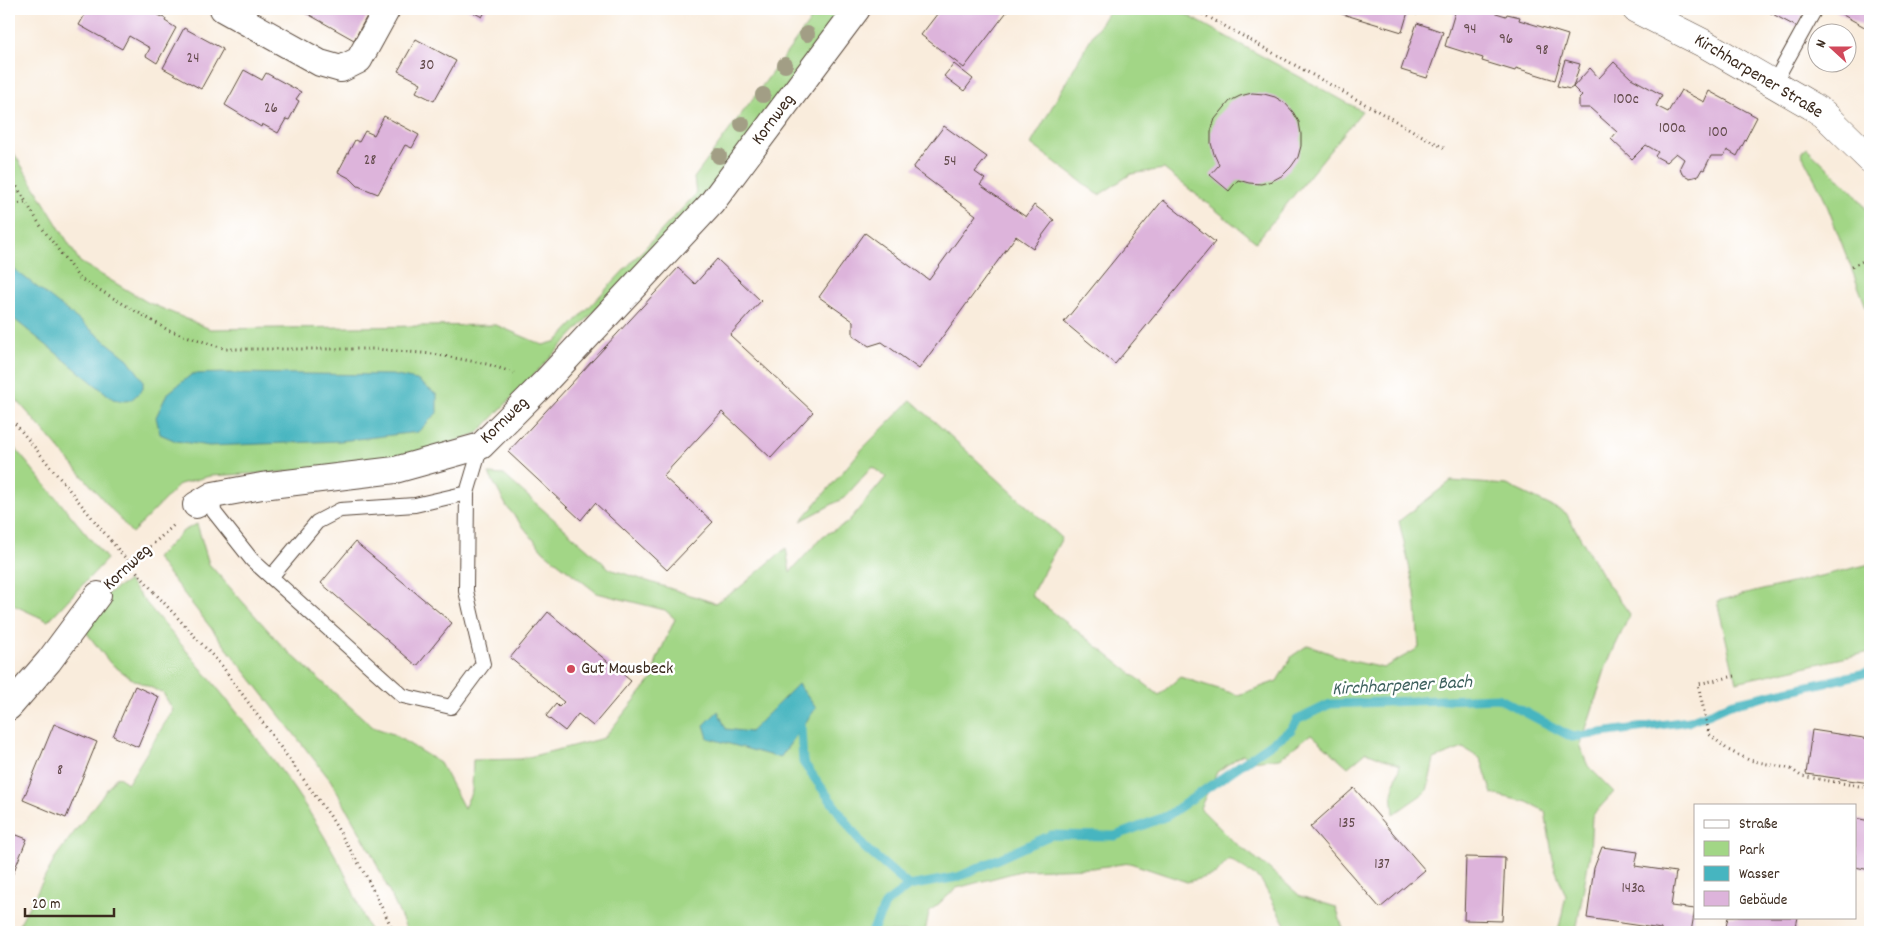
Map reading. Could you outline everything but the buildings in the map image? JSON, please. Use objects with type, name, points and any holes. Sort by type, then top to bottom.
[{"type":"street","points":[[222,9],[320,63],[341,69],[359,60],[387,9]]},
{"type":"street","name":"Kornweg","points":[[205,500],[262,486],[395,470],[481,446],[542,384],[711,204],[857,9]]},
{"type":"street","name":"Kirchharpener Straße","points":[[1636,9],[1774,83],[1824,114],[1870,157]]},
{"type":"street","name":"Kornweg","points":[[9,707],[49,661],[98,595]]},
{"type":"lane","points":[[1774,83],[1815,9]]},
{"type":"lane","points":[[205,500],[252,560],[403,696],[451,708],[483,664],[466,591],[467,493],[481,446]]},
{"type":"lane","points":[[271,577],[317,522],[340,510],[415,506],[467,493]]},
{"type":"path","points":[[1194,9],[1444,148]]},
{"type":"path","points":[[9,174],[25,203],[79,278],[168,330],[226,349],[374,350],[433,354],[487,364],[542,384]]},
{"type":"path","points":[[9,204],[25,203]]},
{"type":"path","points":[[1852,266],[1870,258]]},
{"type":"path","points":[[9,416],[154,592],[222,666],[330,816],[366,876],[394,932]]},
{"type":"path","name":"Kornweg","points":[[98,595],[205,500]]},
{"type":"path","points":[[1735,676],[1698,684],[1710,734],[1728,750],[1749,760],[1791,769],[1801,776],[1870,788]]},
{"type":"green space","points":[[819,9],[845,9],[703,198],[478,433],[428,451],[320,470],[210,476],[180,484],[132,533],[9,391],[9,145],[80,262],[147,302],[210,329],[496,325],[543,345],[557,341],[696,194],[694,178]]},
{"type":"green space","points":[[1110,9],[1176,9],[1362,111],[1256,242],[1164,169],[1131,174],[1099,195],[1031,144],[1091,38]]},
{"type":"green space","points":[[1807,148],[1854,193],[1870,214],[1870,317],[1823,195],[1801,153]]},
{"type":"green space","points":[[911,400],[1062,538],[1031,595],[1159,695],[1180,677],[1238,695],[1277,681],[1292,656],[1308,645],[1348,660],[1383,668],[1419,648],[1415,592],[1399,521],[1451,481],[1507,485],[1566,513],[1605,580],[1630,614],[1607,664],[1580,747],[1588,766],[1614,792],[1592,816],[1590,853],[1576,932],[1558,932],[1566,896],[1554,866],[1545,811],[1527,802],[1492,794],[1481,759],[1463,748],[1434,759],[1427,791],[1394,814],[1392,793],[1400,765],[1366,752],[1348,767],[1311,734],[1280,758],[1251,761],[1243,754],[1217,772],[1200,808],[1234,842],[1266,866],[1300,896],[1336,907],[1344,932],[1289,932],[1261,880],[1229,859],[1216,874],[1187,882],[1130,863],[1092,868],[1024,870],[957,888],[929,912],[925,932],[408,932],[371,852],[331,781],[156,558],[183,531],[197,524],[209,564],[283,647],[373,727],[393,734],[440,763],[464,808],[472,791],[473,760],[521,759],[604,738],[652,679],[657,659],[675,619],[665,610],[597,593],[543,551],[507,507],[489,474],[504,475],[610,569],[715,603],[739,588],[786,548],[790,572],[823,536],[847,523],[886,477],[872,467],[844,498],[801,521],[863,448]]},
{"type":"green space","points":[[9,441],[107,559],[48,621],[9,603]]},
{"type":"green space","points":[[1870,564],[1870,652],[1736,682],[1717,601]]},
{"type":"green space","points":[[128,581],[242,718],[295,790],[341,866],[370,932],[15,932],[57,855],[117,776],[128,783],[173,710],[163,693],[132,679],[110,663],[83,628],[106,595]]},
{"type":"water","points":[[9,265],[128,359],[143,380],[143,389],[127,401],[113,399],[9,315]]},
{"type":"water","points":[[192,374],[392,375],[417,380],[437,395],[437,413],[418,432],[340,441],[209,446],[176,441],[160,434],[156,417],[167,394]]},
{"type":"water","points":[[798,684],[816,708],[780,758],[708,738],[704,725],[718,711],[726,729],[750,732]]},
{"type":"waterway","name":"Kirchharpener Bach","points":[[872,932],[886,903],[909,886],[958,877],[1051,835],[1115,836],[1167,816],[1291,730],[1297,720],[1330,704],[1498,698],[1572,737],[1689,721],[1730,704],[1870,672]]},
{"type":"waterway","points":[[801,728],[803,762],[865,848],[909,886]]},
{"type":"place","name":"Gut Mausbeck","points":[[571,669]]}]
